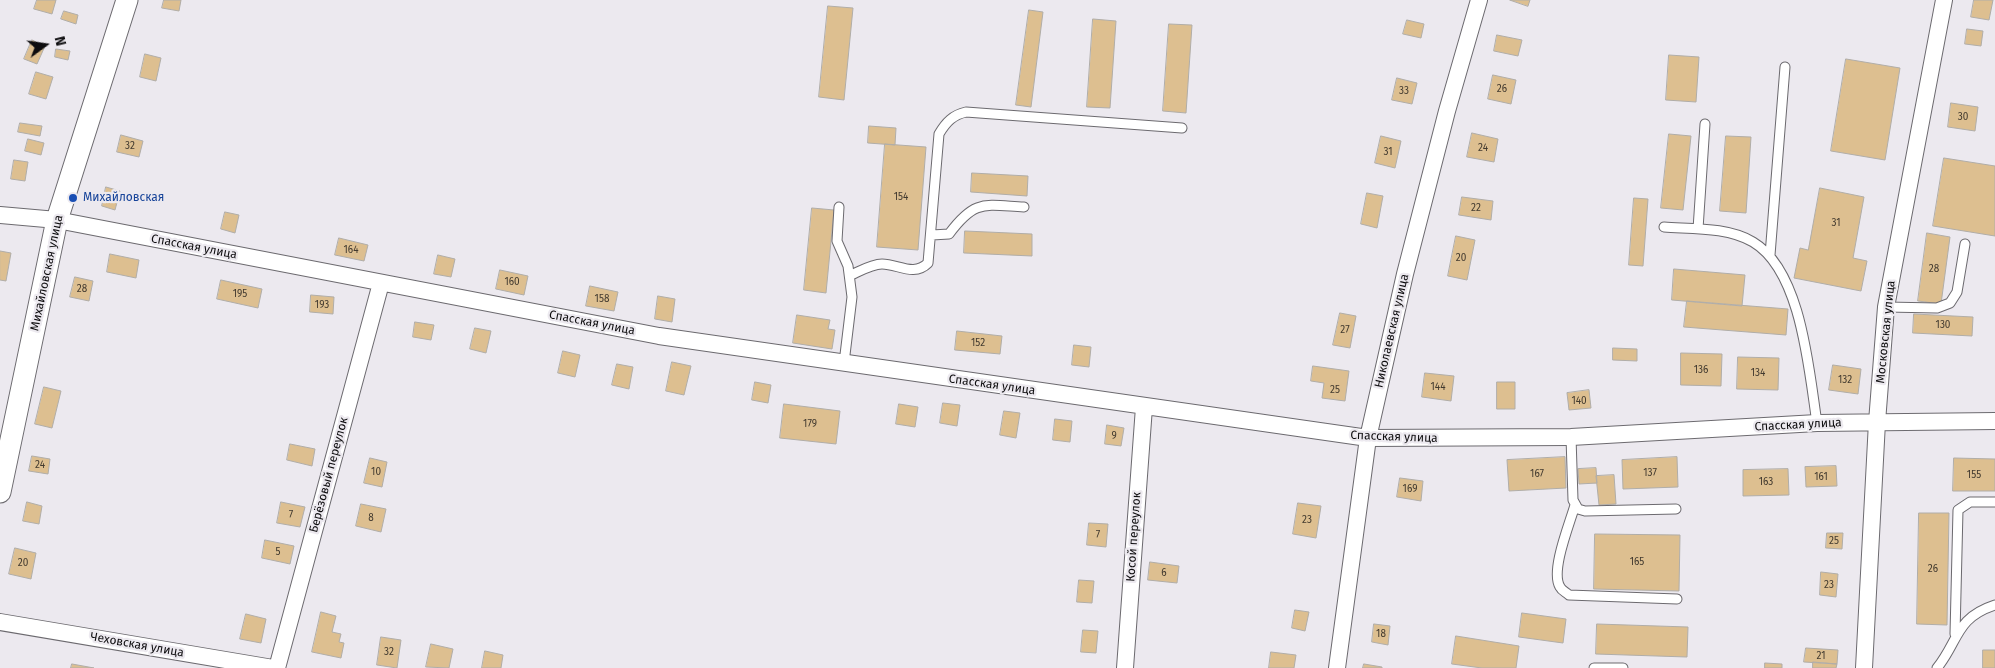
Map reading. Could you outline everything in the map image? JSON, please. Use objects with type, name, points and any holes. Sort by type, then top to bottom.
[{"type":"street","name":"Михайловская улица","points":[[0,492],[57,220],[126,0]]},
{"type":"street","name":"Николаевская улица","points":[[1338,668],[1368,438],[1405,274],[1447,111],[1479,0]]},
{"type":"street","name":"Московская улица","points":[[1864,668],[1877,422],[1886,307],[1944,0]]},
{"type":"street","name":"Спасская улица","points":[[0,215],[57,220],[659,336],[1368,438],[1571,436],[1816,423],[1995,421]]},
{"type":"street","name":"Берёзовый переулок","points":[[277,668],[381,283]]},
{"type":"street","name":"Косой переулок","points":[[1125,668],[1144,407]]},
{"type":"street","name":"Чеховская улица","points":[[0,622],[273,668]]},
{"type":"lane","points":[[1770,255],[1785,67]]},
{"type":"lane","points":[[850,274],[881,264],[912,270],[923,268],[928,263],[932,235],[939,134],[944,125],[955,115],[966,112],[1182,128]]},
{"type":"lane","points":[[1698,230],[1705,124]]},
{"type":"lane","points":[[932,235],[950,234],[962,218],[974,208],[984,205],[1024,207]]},
{"type":"lane","points":[[839,207],[837,241],[850,274],[852,297],[844,363]]},
{"type":"lane","points":[[1664,227],[1732,234],[1753,242],[1770,255],[1786,283],[1797,310],[1816,423]]},
{"type":"lane","points":[[1886,307],[1937,308],[1950,303],[1957,292],[1965,244]]},
{"type":"lane","points":[[1571,436],[1575,505],[1558,567],[1559,586],[1569,595],[1677,599]]},
{"type":"lane","points":[[1955,634],[1958,510],[1970,502],[1995,502]]},
{"type":"lane","points":[[1575,505],[1578,509],[1585,511],[1676,509]]},
{"type":"lane","points":[[1937,668],[1955,634],[1968,619],[1984,608],[1995,605]]},
{"type":"lane","points":[[1594,668],[1623,668]]},
{"type":"building","points":[[37,0],[56,0],[52,14],[34,9]]},
{"type":"building","points":[[164,0],[181,0],[179,11],[162,8]]},
{"type":"building","points":[[1510,0],[1530,0],[1528,6]]},
{"type":"building","points":[[1974,0],[1993,0],[1989,20],[1971,17]]},
{"type":"building","points":[[828,6],[853,8],[844,100],[819,97]]},
{"type":"building","points":[[1029,10],[1043,12],[1031,107],[1016,105]]},
{"type":"building","points":[[64,11],[78,15],[76,24],[61,19]]},
{"type":"building","points":[[1093,19],[1116,21],[1110,108],[1087,107]]},
{"type":"building","points":[[1407,20],[1424,24],[1421,38],[1403,34]]},
{"type":"building","points":[[1169,24],[1192,25],[1186,113],[1163,111]]},
{"type":"building","points":[[1967,29],[1983,31],[1981,46],[1965,44]]},
{"type":"building","points":[[1497,35],[1522,40],[1518,56],[1494,51]]},
{"type":"building","points":[[32,40],[45,46],[37,64],[24,59]]},
{"type":"building","points":[[56,49],[70,51],[68,60],[55,57]]},
{"type":"building","points":[[145,54],[161,58],[156,81],[140,77]]},
{"type":"building","points":[[1669,55],[1699,57],[1696,102],[1666,100]]},
{"type":"building","points":[[1846,59],[1900,68],[1885,160],[1831,151]]},
{"type":"building","points":[[36,72],[53,77],[46,99],[29,94]]},
{"type":"building","points":[[1493,75],[1516,80],[1511,104],[1488,99]]},
{"type":"building","points":[[1397,78],[1417,83],[1412,104],[1392,100]]},
{"type":"building","points":[[1951,103],[1978,107],[1975,131],[1948,127]]},
{"type":"building","points":[[20,123],[42,126],[40,136],[18,132]]},
{"type":"building","points":[[869,126],[896,128],[895,145],[868,143]]},
{"type":"building","points":[[1472,133],[1498,139],[1494,162],[1467,157]]},
{"type":"building","points":[[1669,134],[1691,136],[1683,210],[1661,208]]},
{"type":"building","points":[[121,135],[143,141],[139,157],[117,152]]},
{"type":"building","points":[[1381,136],[1401,141],[1395,168],[1375,163]]},
{"type":"building","points":[[1726,136],[1751,137],[1746,213],[1720,211]]},
{"type":"building","points":[[28,139],[44,143],[41,155],[25,151]]},
{"type":"building","points":[[885,144],[926,147],[918,250],[877,247]]},
{"type":"building","points":[[1944,158],[1995,166],[1995,236],[1933,226]]},
{"type":"building","points":[[14,160],[28,162],[25,181],[11,179]]},
{"type":"building","points":[[972,173],[1028,176],[1027,196],[971,192]]},
{"type":"building","points":[[106,187],[120,191],[115,210],[102,206]]},
{"type":"building","points":[[1820,188],[1864,197],[1853,258],[1867,261],[1861,291],[1794,278],[1800,248],[1808,250]]},
{"type":"building","points":[[1367,193],[1383,196],[1377,228],[1361,224]]},
{"type":"building","points":[[1462,197],[1493,201],[1491,220],[1459,215]]},
{"type":"building","points":[[1634,198],[1648,199],[1643,266],[1629,265]]},
{"type":"building","points":[[812,208],[834,210],[826,293],[804,290]]},
{"type":"building","points":[[225,212],[239,215],[235,233],[221,229]]},
{"type":"building","points":[[965,231],[1032,234],[1032,256],[964,253]]},
{"type":"building","points":[[1927,233],[1950,237],[1941,304],[1918,301]]},
{"type":"building","points":[[1456,236],[1475,240],[1467,280],[1448,276]]},
{"type":"building","points":[[339,238],[368,245],[364,261],[335,255]]},
{"type":"building","points":[[0,251],[11,253],[6,281],[0,280]]},
{"type":"building","points":[[110,254],[139,260],[136,278],[107,272]]},
{"type":"building","points":[[438,255],[455,259],[451,277],[434,274]]},
{"type":"building","points":[[1674,269],[1745,275],[1742,306],[1672,300]]},
{"type":"building","points":[[500,270],[528,276],[524,295],[496,289]]},
{"type":"building","points":[[75,277],[93,281],[89,301],[70,297]]},
{"type":"building","points":[[221,280],[262,289],[258,308],[217,299]]},
{"type":"building","points":[[590,286],[618,292],[614,311],[586,306]]},
{"type":"building","points":[[311,295],[334,297],[333,314],[310,312]]},
{"type":"building","points":[[658,296],[675,299],[672,322],[655,319]]},
{"type":"building","points":[[1687,301],[1788,309],[1786,335],[1684,327]]},
{"type":"building","points":[[1340,313],[1356,316],[1350,348],[1333,345]]},
{"type":"building","points":[[1914,314],[1973,317],[1972,336],[1913,333]]},
{"type":"building","points":[[797,315],[830,320],[828,329],[835,330],[832,349],[793,343]]},
{"type":"building","points":[[415,322],[434,325],[431,340],[413,337]]},
{"type":"building","points":[[475,328],[491,331],[486,353],[470,349]]},
{"type":"building","points":[[957,331],[1002,336],[1000,354],[955,350]]},
{"type":"building","points":[[1074,345],[1091,347],[1089,367],[1072,365]]},
{"type":"building","points":[[1613,348],[1637,349],[1637,361],[1613,360]]},
{"type":"building","points":[[563,351],[580,355],[575,377],[558,373]]},
{"type":"building","points":[[1681,353],[1722,354],[1721,386],[1681,385]]},
{"type":"building","points":[[1738,357],[1779,358],[1778,390],[1737,389]]},
{"type":"building","points":[[672,362],[691,366],[684,395],[666,391]]},
{"type":"building","points":[[617,364],[633,367],[629,389],[612,385]]},
{"type":"building","points":[[1833,365],[1861,369],[1858,394],[1829,390]]},
{"type":"building","points":[[1313,366],[1349,371],[1345,401],[1322,398],[1324,383],[1311,381]]},
{"type":"building","points":[[1425,373],[1454,376],[1451,401],[1422,397]]},
{"type":"building","points":[[755,382],[771,385],[768,403],[752,400]]},
{"type":"building","points":[[1497,382],[1515,382],[1515,409],[1497,409]]},
{"type":"building","points":[[44,387],[61,391],[52,428],[35,424]]},
{"type":"building","points":[[1589,390],[1591,408],[1569,410],[1567,393]]},
{"type":"building","points":[[943,403],[960,405],[957,426],[940,423]]},
{"type":"building","points":[[784,404],[840,411],[836,444],[780,438]]},
{"type":"building","points":[[899,404],[918,407],[915,427],[896,424]]},
{"type":"building","points":[[1004,411],[1020,413],[1016,438],[1000,435]]},
{"type":"building","points":[[1055,419],[1072,421],[1070,442],[1053,440]]},
{"type":"building","points":[[1107,425],[1124,428],[1121,446],[1105,444]]},
{"type":"building","points":[[290,444],[315,449],[312,466],[287,460]]},
{"type":"building","points":[[32,456],[50,459],[48,474],[29,471]]},
{"type":"building","points":[[1565,457],[1566,488],[1509,491],[1507,460]]},
{"type":"building","points":[[1677,457],[1678,487],[1623,489],[1622,460]]},
{"type":"building","points":[[370,458],[387,462],[382,487],[364,483]]},
{"type":"building","points":[[1954,458],[1995,459],[1995,491],[1953,491]]},
{"type":"building","points":[[1836,466],[1837,486],[1806,487],[1805,467]]},
{"type":"building","points":[[1596,468],[1597,483],[1579,484],[1578,469]]},
{"type":"building","points":[[1788,469],[1789,495],[1743,496],[1743,470]]},
{"type":"building","points":[[1614,475],[1616,504],[1599,505],[1596,476]]},
{"type":"building","points":[[1400,478],[1423,481],[1421,501],[1397,497]]},
{"type":"building","points":[[27,502],[42,506],[39,524],[23,521]]},
{"type":"building","points":[[281,502],[305,507],[300,527],[277,523]]},
{"type":"building","points":[[1298,503],[1321,506],[1316,538],[1293,534]]},
{"type":"building","points":[[361,504],[386,509],[381,532],[356,526]]},
{"type":"building","points":[[1919,513],[1949,513],[1947,625],[1917,624]]},
{"type":"building","points":[[1089,523],[1108,524],[1106,547],[1087,545]]},
{"type":"building","points":[[1827,533],[1843,533],[1842,549],[1826,548]]},
{"type":"building","points":[[1595,534],[1680,535],[1679,591],[1594,589]]},
{"type":"building","points":[[265,540],[294,546],[290,564],[262,558]]},
{"type":"building","points":[[15,548],[36,553],[31,579],[9,574]]},
{"type":"building","points":[[1150,562],[1179,566],[1177,583],[1148,580]]},
{"type":"building","points":[[1821,572],[1838,574],[1836,597],[1820,595]]},
{"type":"building","points":[[1079,580],[1094,581],[1092,603],[1077,602]]},
{"type":"building","points":[[1295,610],[1309,612],[1305,631],[1292,628]]},
{"type":"building","points":[[321,612],[336,616],[332,632],[341,634],[339,642],[344,643],[341,658],[312,652]]},
{"type":"building","points":[[1522,613],[1566,619],[1563,643],[1519,637]]},
{"type":"building","points":[[246,614],[266,619],[261,643],[240,639]]},
{"type":"building","points":[[1374,624],[1390,626],[1388,645],[1372,642]]},
{"type":"building","points":[[1597,624],[1688,627],[1687,657],[1596,654]]},
{"type":"building","points":[[1083,630],[1098,631],[1096,653],[1081,652]]},
{"type":"building","points":[[1456,636],[1519,646],[1516,668],[1482,668],[1452,664]]},
{"type":"building","points":[[381,637],[401,640],[397,668],[377,665]]},
{"type":"building","points":[[431,644],[453,649],[449,668],[426,667]]},
{"type":"building","points":[[1806,648],[1838,650],[1837,664],[1804,662]]},
{"type":"building","points":[[1983,650],[1995,650],[1995,668],[1983,668]]},
{"type":"building","points":[[485,651],[503,655],[501,668],[482,668]]},
{"type":"building","points":[[1271,652],[1296,655],[1294,668],[1269,668]]},
{"type":"building","points":[[1813,662],[1837,664],[1836,668],[1813,668]]},
{"type":"building","points":[[1765,663],[1782,664],[1782,668],[1765,668]]},
{"type":"building","points":[[72,664],[94,668],[71,668]]},
{"type":"building","points":[[1364,664],[1382,667],[1382,668],[1363,668]]},
{"type":"place","name":"Михайловская","points":[[73,198]]}]
